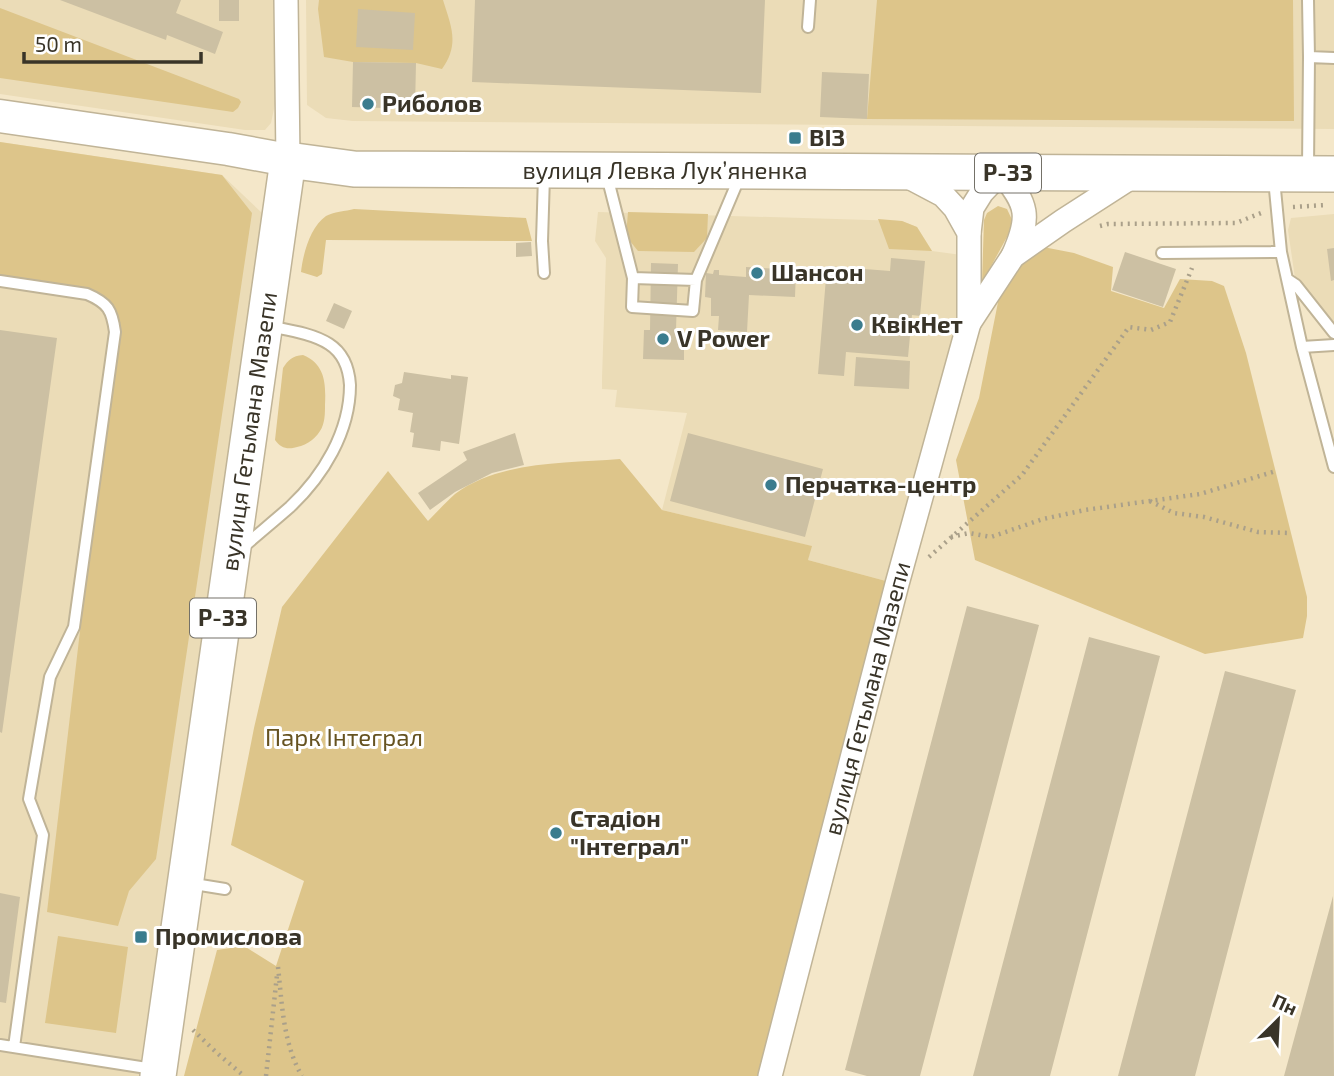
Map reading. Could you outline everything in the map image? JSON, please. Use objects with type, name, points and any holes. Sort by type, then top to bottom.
[{"type":"main road","name":"вулиця Левка Лукʼяненка","points":[[0,116],[354,169],[1137,173],[1275,191],[1321,175]]},
{"type":"main road","name":"вулиця Гетьмана Мазепи","points":[[159,1073],[288,160]]},
{"type":"street","points":[[286,0],[288,160]]},
{"type":"street","points":[[897,172],[943,195],[955,208],[969,233]]},
{"type":"street","points":[[1000,172],[1017,193],[1024,210],[1023,233],[1013,256],[968,323],[969,233],[972,208],[1000,172]]},
{"type":"street","points":[[1013,256],[1137,173]]},
{"type":"street","name":"вулиця Гетьмана Мазепи","points":[[770,1076],[897,584],[968,323]]},
{"type":"lane","points":[[808,27],[810,0]]},
{"type":"lane","points":[[1308,0],[1309,57],[1321,175]]},
{"type":"lane","points":[[1309,57],[1334,58]]},
{"type":"lane","points":[[544,170],[544,273]]},
{"type":"lane","points":[[605,170],[633,278],[632,307],[693,311],[696,280],[742,171]]},
{"type":"lane","points":[[1275,191],[1281,252],[1302,347],[1334,467]]},
{"type":"lane","points":[[1162,253],[1281,252]]},
{"type":"lane","points":[[633,278],[696,280]]},
{"type":"lane","points":[[1287,279],[1296,285],[1334,333]]},
{"type":"lane","points":[[0,281],[87,294],[100,299],[109,308],[114,319],[115,332],[75,627],[50,677],[29,799],[43,835],[14,1047]]},
{"type":"lane","points":[[232,558],[305,492],[333,452],[345,423],[350,398],[349,377],[342,356],[329,344],[265,326]]},
{"type":"lane","points":[[1302,347],[1334,345]]},
{"type":"lane","points":[[186,883],[225,889]]},
{"type":"lane","points":[[0,1045],[159,1073]]},
{"type":"path","points":[[1096,227],[1108,224],[1236,223],[1275,191],[1334,205]]},
{"type":"path","points":[[926,567],[930,555],[1022,475],[1129,327],[1151,330],[1170,322],[1199,253]]},
{"type":"path","points":[[950,537],[969,533],[991,537],[1054,517],[1200,494],[1276,471]]},
{"type":"path","points":[[1150,501],[1174,513],[1204,517],[1258,532],[1290,533]]},
{"type":"path","points":[[266,1076],[278,967],[283,1017],[294,1063],[302,1076]]},
{"type":"shaded area","points":[[0,0],[273,0],[275,104],[271,123],[265,130],[245,130],[0,94]]},
{"type":"shaded area","points":[[306,0],[1334,0],[1334,129],[353,121],[326,118],[307,105]]},
{"type":"shaded area","points":[[0,142],[222,175],[262,213],[139,1076],[0,1076]]},
{"type":"shaded area","points":[[598,212],[902,221],[917,227],[932,251],[969,256],[969,323],[897,584],[808,560],[811,546],[662,510],[687,413],[615,407],[617,390],[602,389],[606,258],[595,241]]},
{"type":"shaded area","points":[[1334,214],[1334,333],[1296,285],[1288,230],[1291,218]]},
{"type":"green space","points":[[319,0],[443,0],[452,35],[448,60],[442,69],[416,63],[353,62],[324,57]]},
{"type":"green space","points":[[877,0],[1293,0],[1294,121],[867,119]]},
{"type":"green space","points":[[0,8],[241,102],[233,112],[0,78]]},
{"type":"green space","points":[[0,142],[222,175],[252,213],[156,859],[129,891],[118,926],[47,912],[115,333],[99,299],[0,281]]},
{"type":"green space","points":[[998,206],[1007,209],[1014,224],[982,283],[984,220],[987,213]]},
{"type":"green space","points":[[354,209],[526,218],[532,241],[326,240],[322,274],[317,277],[301,272],[308,241],[320,221],[326,216]]},
{"type":"green space","points":[[628,212],[708,214],[707,238],[694,252],[638,251],[626,236]]},
{"type":"green space","points":[[878,219],[902,221],[917,227],[932,251],[889,249]]},
{"type":"green space","points":[[1038,246],[1074,253],[1113,267],[1111,291],[1164,308],[1180,279],[1212,281],[1224,286],[1246,353],[1307,597],[1303,638],[1205,654],[975,560],[956,460],[979,398],[1001,287]]},
{"type":"green space","points":[[303,355],[316,364],[323,375],[324,422],[318,435],[308,442],[285,448],[275,440],[283,368],[291,359]]},
{"type":"green space","name":"Парк Інтеграл","points":[[620,459],[662,510],[812,546],[808,560],[897,584],[770,1076],[184,1076],[217,950],[244,946],[276,966],[304,881],[231,845],[282,607],[388,471],[428,521],[455,494],[492,475],[556,463]]},
{"type":"green space","points":[[58,936],[128,947],[116,1033],[45,1023]]},
{"type":"building","points":[[60,0],[181,0],[176,13],[223,32],[215,54],[167,35],[166,40]]},
{"type":"building","points":[[219,0],[239,0],[239,21],[219,21]]},
{"type":"building","points":[[475,0],[765,0],[761,93],[472,82]]},
{"type":"building","points":[[358,9],[415,13],[413,50],[356,47]]},
{"type":"building","points":[[353,62],[416,63],[415,109],[352,107]]},
{"type":"building","points":[[822,72],[869,74],[867,119],[820,117]]},
{"type":"building","points":[[531,242],[532,256],[516,257],[516,243]]},
{"type":"building","points":[[1334,248],[1334,280],[1331,281],[1327,249]]},
{"type":"building","points":[[1125,252],[1176,269],[1163,307],[1112,290]]},
{"type":"building","points":[[891,258],[925,261],[920,316],[912,315],[908,357],[846,352],[844,376],[818,374],[827,266],[890,271]]},
{"type":"building","points":[[651,263],[678,264],[676,330],[684,331],[684,360],[643,359],[644,330],[650,330]]},
{"type":"building","points":[[746,267],[796,270],[795,297],[749,295],[747,332],[718,330],[719,316],[711,316],[711,298],[705,297],[706,273],[713,274],[714,270],[719,270],[719,275],[746,277]]},
{"type":"building","points":[[334,303],[352,311],[344,329],[326,321]]},
{"type":"building","points":[[0,330],[57,338],[2,733],[0,732]]},
{"type":"building","points":[[856,357],[910,361],[909,389],[854,386]]},
{"type":"building","points":[[404,372],[451,379],[451,375],[468,377],[459,444],[441,441],[440,451],[412,447],[414,433],[410,432],[413,413],[398,410],[400,399],[393,396],[395,385],[402,383]]},
{"type":"building","points":[[515,433],[524,465],[492,473],[455,492],[430,510],[418,493],[467,460],[463,452]]},
{"type":"building","points":[[688,433],[823,469],[805,537],[670,501]]},
{"type":"building","points":[[967,606],[1039,625],[920,1076],[867,1076],[845,1070]]},
{"type":"building","points":[[1089,637],[1160,656],[1050,1076],[973,1076]]},
{"type":"building","points":[[1225,671],[1296,690],[1195,1076],[1118,1076]]},
{"type":"building","points":[[0,893],[20,897],[6,1003],[0,1002]]},
{"type":"building","points":[[1333,896],[1334,1076],[1284,1076]]},
{"type":"place","name":"Риболов","points":[[368,104]]},
{"type":"place","name":"ВІЗ","points":[[795,138]]},
{"type":"place","name":"Шансон","points":[[757,273]]},
{"type":"place","name":"КвікНет","points":[[857,325]]},
{"type":"place","name":"V Power","points":[[663,339]]},
{"type":"place","name":"Перчатка-центр","points":[[771,485]]},
{"type":"place","name":"Стадіон \"Інтеграл\"","points":[[556,833]]},
{"type":"place","name":"Промислова","points":[[141,937]]}]
